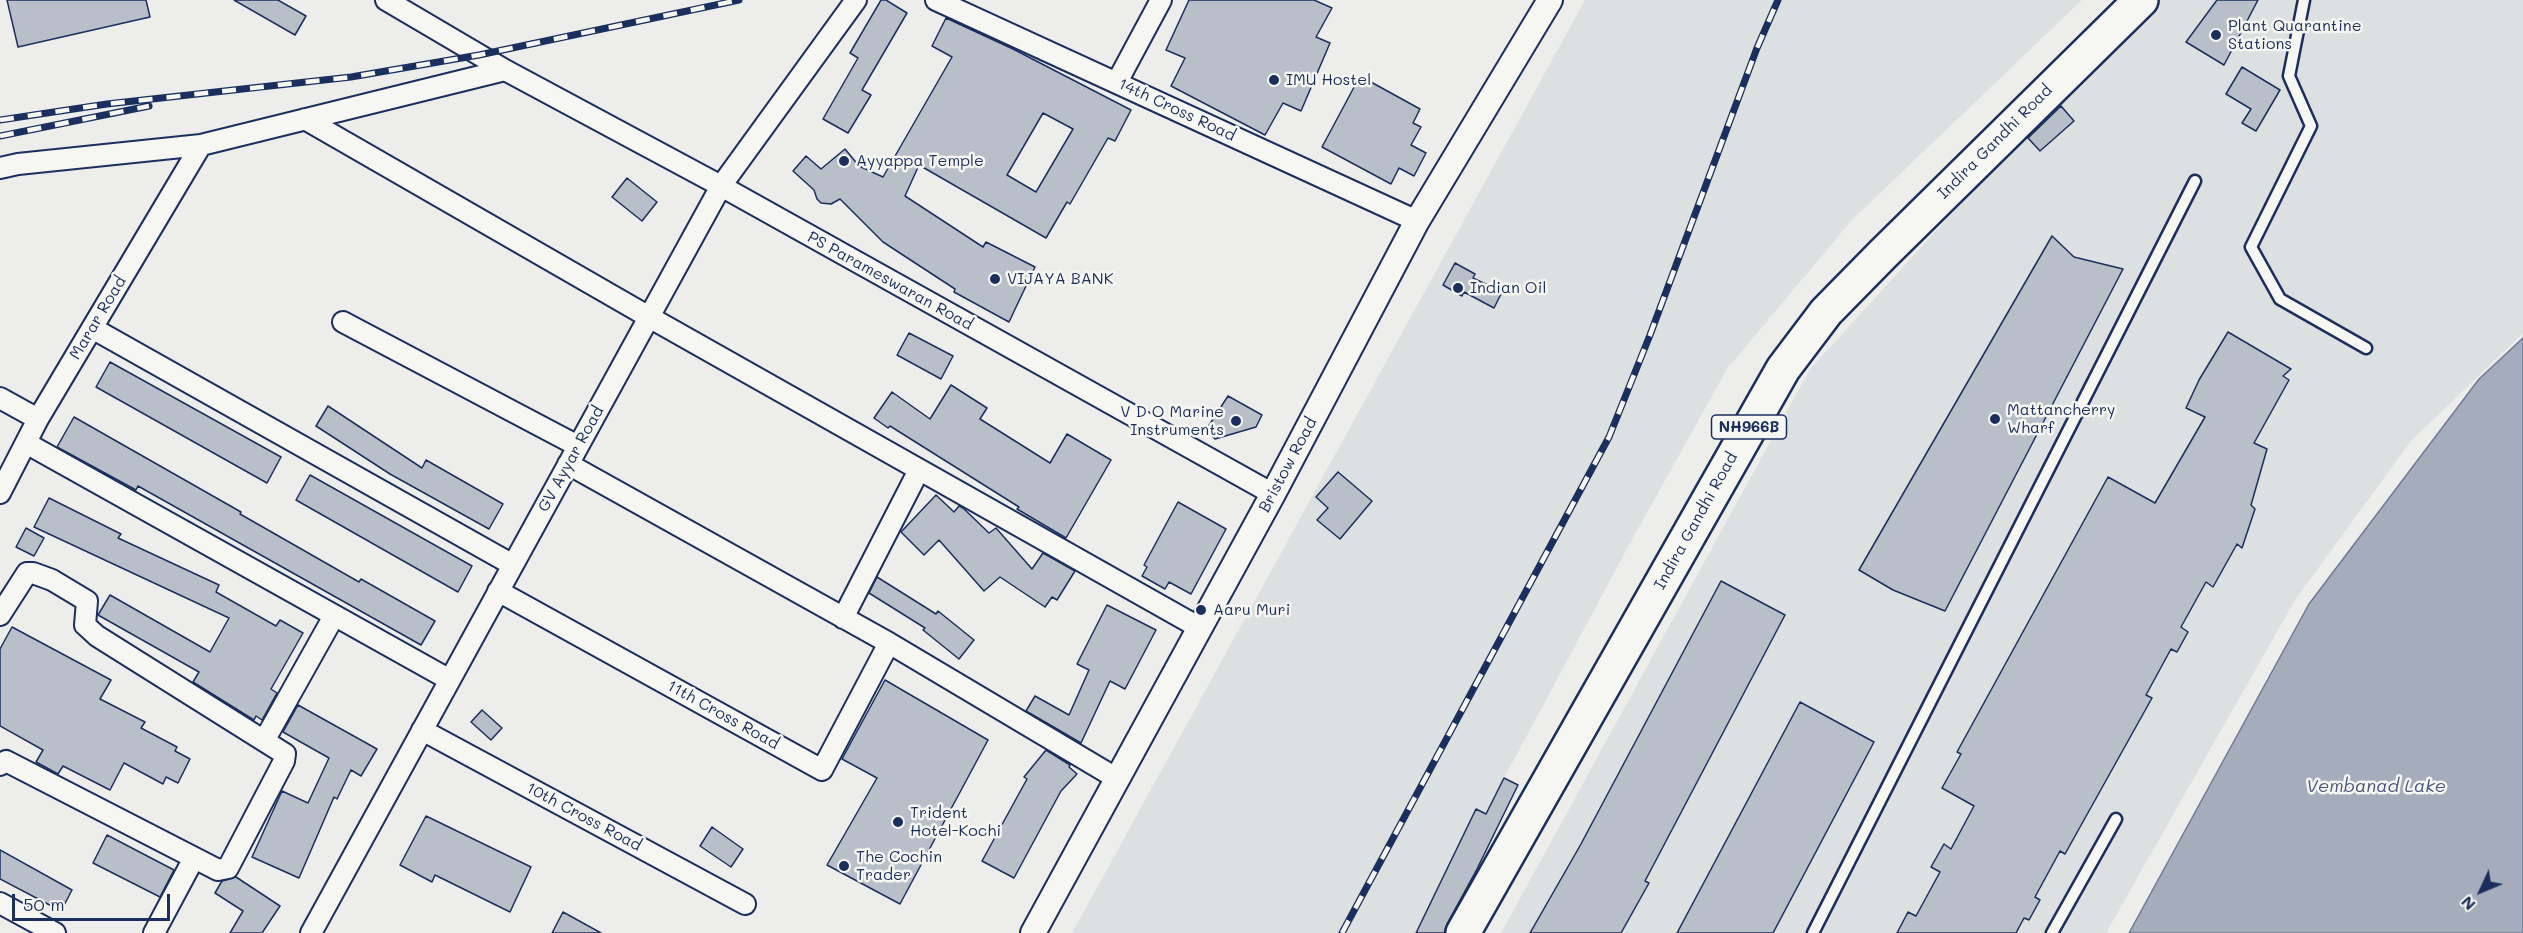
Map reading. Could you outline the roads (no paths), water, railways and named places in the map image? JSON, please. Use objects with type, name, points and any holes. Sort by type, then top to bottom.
[{"type":"highway","name":"Indira Gandhi Road","points":[[1463,933],[1783,369],[1826,312],[2140,0]]},
{"type":"street","name":"GV Ayyar Road","points":[[311,933],[721,186],[856,0]]},
{"type":"street","name":"14th Cross Road","points":[[936,0],[1417,221]]},
{"type":"street","points":[[1117,82],[1161,0]]},
{"type":"street","name":"Bristow Road","points":[[1033,933],[1273,494],[1417,221],[1550,0]]},
{"type":"street","name":"PS Parameswaran Road","points":[[398,3],[505,70],[721,186],[1273,494]]},
{"type":"street","points":[[0,168],[18,164],[201,145],[505,70]]},
{"type":"street","points":[[305,119],[649,317],[1200,628]]},
{"type":"street","name":"Marar Road","points":[[0,493],[38,419],[201,145]]},
{"type":"street","points":[[343,322],[578,446]]},
{"type":"street","points":[[92,328],[513,565]]},
{"type":"street","points":[[0,398],[38,419]]},
{"type":"street","points":[[26,442],[450,680]]},
{"type":"street","points":[[568,464],[889,643],[1116,778]]},
{"type":"street","points":[[843,618],[919,470]]},
{"type":"street","points":[[0,615],[27,573],[52,580],[87,601],[85,626],[97,636],[285,754],[284,761],[228,868],[218,870],[6,761],[0,765]]},
{"type":"street","name":"11th Cross Road","points":[[498,591],[822,770],[889,643]]},
{"type":"street","points":[[264,741],[334,615]]},
{"type":"street","name":"10th Cross Road","points":[[422,730],[745,904]]},
{"type":"street","points":[[154,933],[194,858]]},
{"type":"street","points":[[0,903],[55,933]]},
{"type":"lane","points":[[2304,0],[2289,76],[2311,126],[2251,247],[2280,298],[2366,348]]},
{"type":"lane","points":[[1827,933],[1814,930],[2195,181]]},
{"type":"lane","points":[[2052,933],[2116,819]]},
{"type":"water","name":"Vembanad Lake","points":[[2523,338],[2523,933],[2129,933],[2309,604],[2479,379]]},
{"type":"railway","points":[[0,120],[107,104],[351,77],[479,55],[739,0]]},
{"type":"railway","points":[[1342,933],[1609,437],[1650,335],[1757,48],[1778,0]]},
{"type":"railway","points":[[0,136],[149,106]]},
{"type":"place","name":"Plant Quarantine Stations","points":[[2216,35]]},
{"type":"place","name":"IMU Hostel","points":[[1274,80]]},
{"type":"place","name":"Ayyappa Temple","points":[[844,161]]},
{"type":"place","name":"VIJAYA BANK","points":[[995,279]]},
{"type":"place","name":"Indian Oil","points":[[1458,288]]},
{"type":"place","name":"Mattancherry Wharf","points":[[1995,419]]},
{"type":"place","name":"V D O Marine Instruments","points":[[1236,421]]},
{"type":"place","name":"Aaru Muri","points":[[1201,610]]},
{"type":"place","name":"Trident Hotel-Kochi","points":[[898,822]]},
{"type":"place","name":"The Cochin Trader","points":[[844,866]]}]
